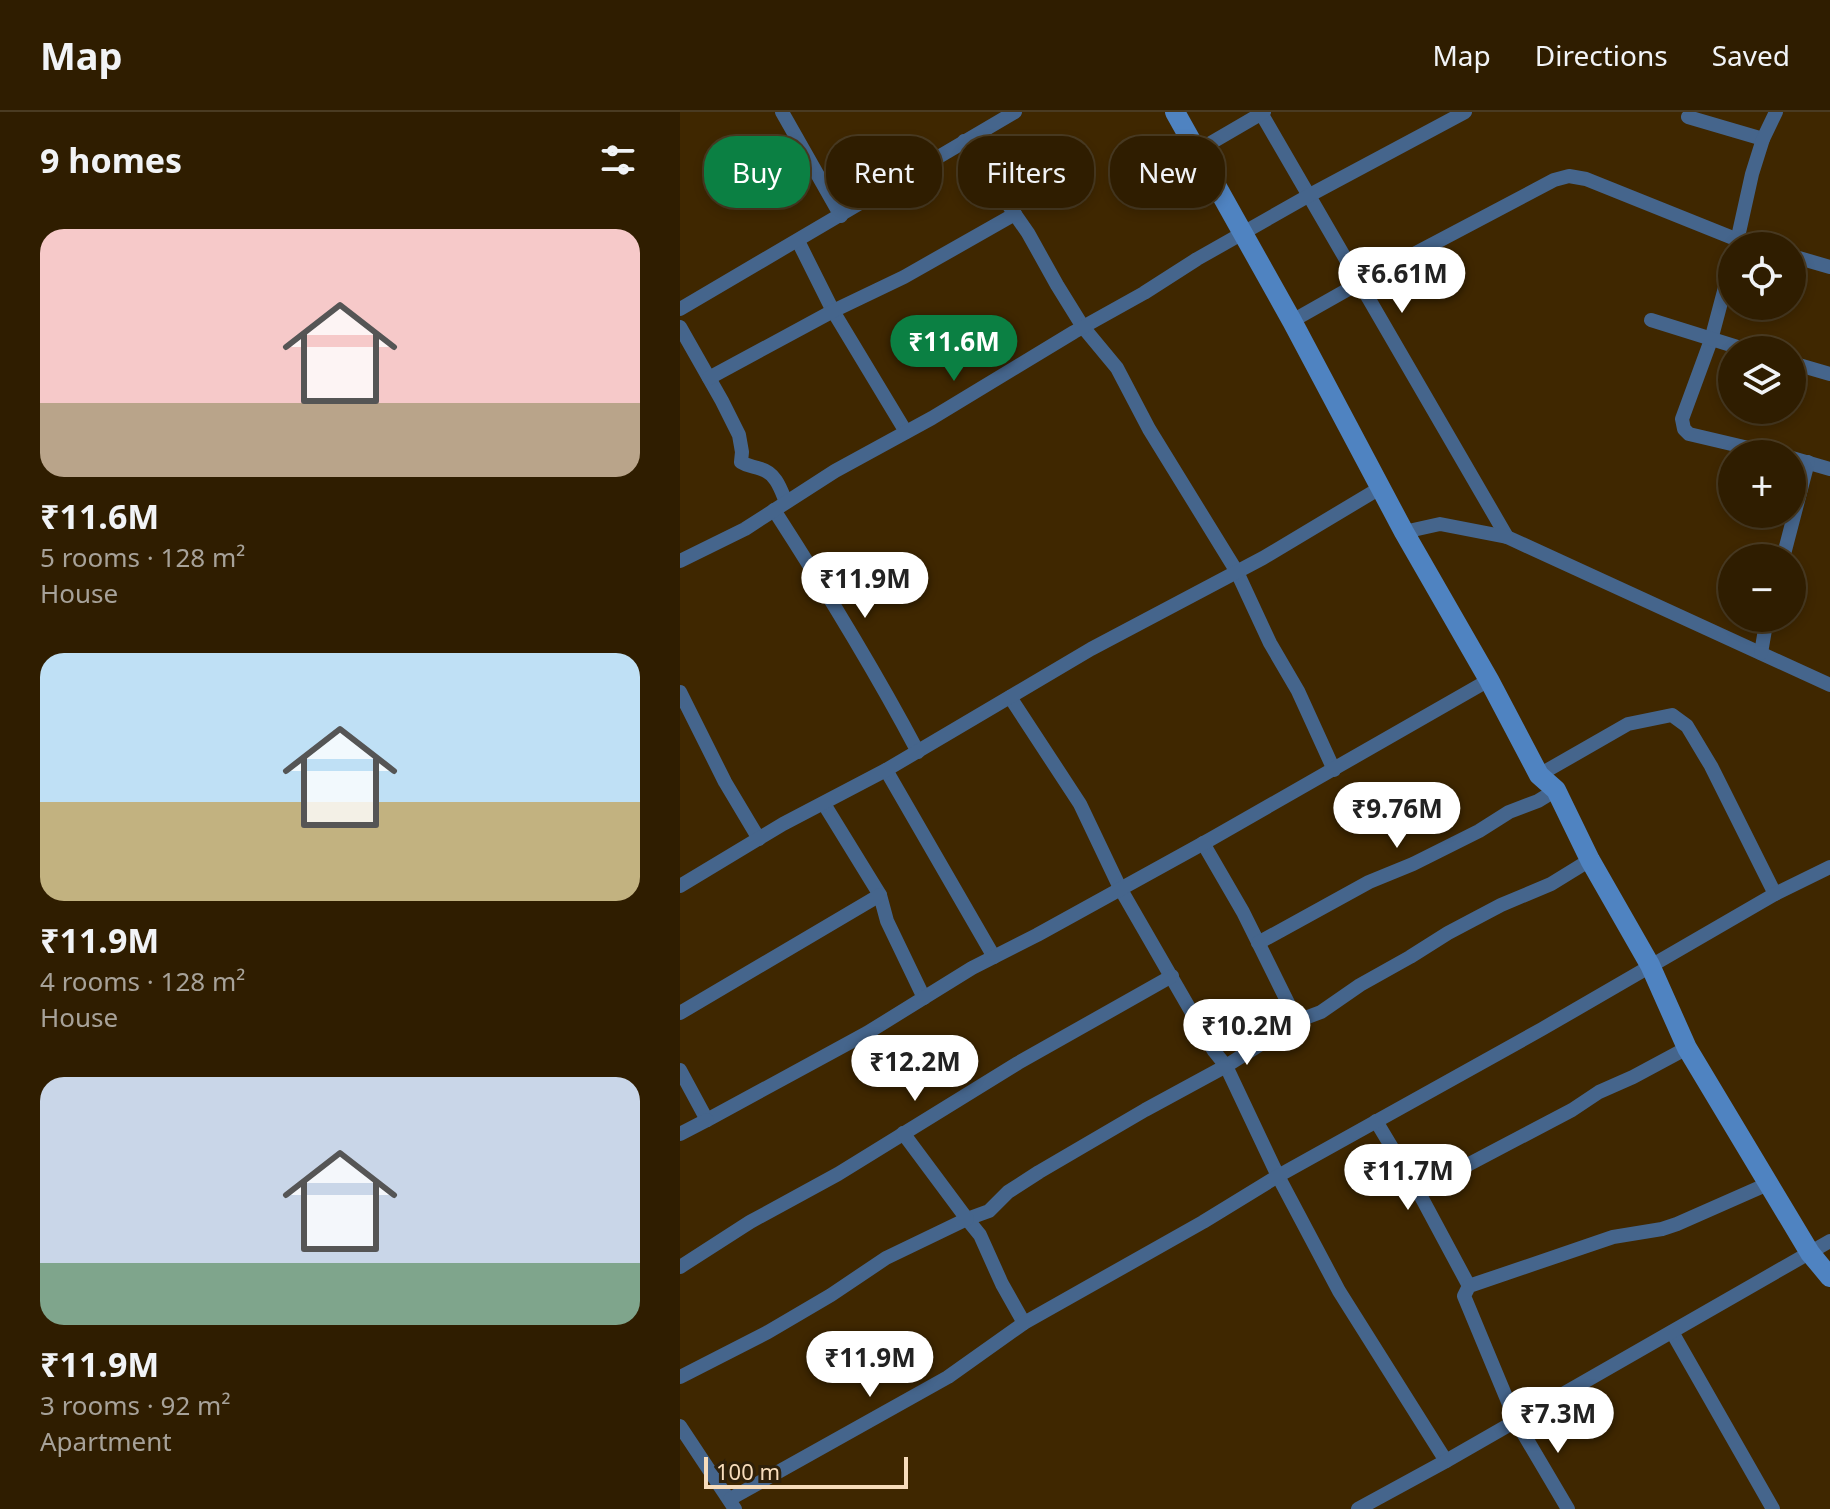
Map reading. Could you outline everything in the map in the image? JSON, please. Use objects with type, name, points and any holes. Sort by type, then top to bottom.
[{"type":"street","points":[[782,112],[841,216]]},
{"type":"street","points":[[973,136],[1015,112]]},
{"type":"street","points":[[1175,112],[1189,136]]},
{"type":"street","points":[[680,561],[745,529],[835,471],[1144,293],[1197,259],[1465,112]]},
{"type":"street","points":[[1739,232],[1752,174],[1776,112]]},
{"type":"street","points":[[1223,136],[1263,113],[1507,537]]},
{"type":"street","points":[[1688,117],[1763,139]]},
{"type":"street","points":[[680,309],[958,145]]},
{"type":"street","points":[[1292,321],[1554,180],[1569,176],[1586,179],[1718,235]]},
{"type":"street","points":[[1225,201],[1539,775],[1556,790],[1590,860],[1650,965],[1687,1048],[1810,1253],[1830,1277]]},
{"type":"street","points":[[1011,208],[1083,327],[1117,368],[1149,429],[1237,572],[1270,643],[1298,691],[1334,770]]},
{"type":"street","points":[[709,378],[833,311],[904,277],[1015,214]]},
{"type":"street","points":[[798,241],[833,311],[906,432]]},
{"type":"street","points":[[1806,260],[1830,267]]},
{"type":"street","points":[[1718,314],[1682,419],[1684,429],[1689,434],[1718,441]]},
{"type":"street","points":[[1651,320],[1718,342]]},
{"type":"street","points":[[680,327],[739,435],[741,462],[770,472],[779,485],[780,506],[918,752]]},
{"type":"street","points":[[1806,367],[1830,374]]},
{"type":"street","points":[[1787,544],[1808,462],[1830,469]]},
{"type":"street","points":[[680,886],[783,824],[918,752],[1091,649],[1237,572],[1380,488]]},
{"type":"street","points":[[1404,532],[1440,524],[1507,537],[1830,685]]},
{"type":"street","points":[[1761,653],[1765,632]]},
{"type":"street","points":[[680,1134],[867,1033],[994,957],[1334,770],[1489,680]]},
{"type":"street","points":[[680,692],[725,782],[759,839]]},
{"type":"street","points":[[1010,697],[1080,804],[1120,888],[1214,1051],[1226,1066],[1278,1176],[1339,1291],[1446,1461]]},
{"type":"street","points":[[1539,775],[1628,724],[1672,715],[1687,726],[1711,766],[1775,894]]},
{"type":"street","points":[[886,770],[994,957]]},
{"type":"street","points":[[1258,943],[1369,882],[1413,864],[1556,790]]},
{"type":"street","points":[[824,804],[880,895],[887,921],[924,998]]},
{"type":"street","points":[[1203,843],[1243,912],[1297,1021]]},
{"type":"street","points":[[680,1377],[768,1332],[886,1258],[989,1211],[1008,1192],[1039,1172],[1226,1066],[1297,1021],[1321,1012],[1448,933],[1501,905],[1551,884],[1590,860]]},
{"type":"street","points":[[680,1426],[733,1504],[948,1377],[1024,1323],[1775,894],[1830,867]]},
{"type":"street","points":[[680,1013],[880,895]]},
{"type":"street","points":[[680,1267],[1018,1063],[1172,976]]},
{"type":"street","points":[[1418,1191],[1572,1110],[1599,1092],[1687,1048]]},
{"type":"street","points":[[680,1070],[707,1120]]},
{"type":"street","points":[[1376,1121],[1469,1286]]},
{"type":"street","points":[[903,1133],[980,1235],[1024,1323]]},
{"type":"street","points":[[1568,1509],[1516,1421],[1464,1296],[1469,1286],[1613,1237],[1662,1229],[1770,1183]]},
{"type":"street","points":[[1358,1509],[1830,1241]]},
{"type":"street","points":[[1672,1332],[1773,1509]]}]
